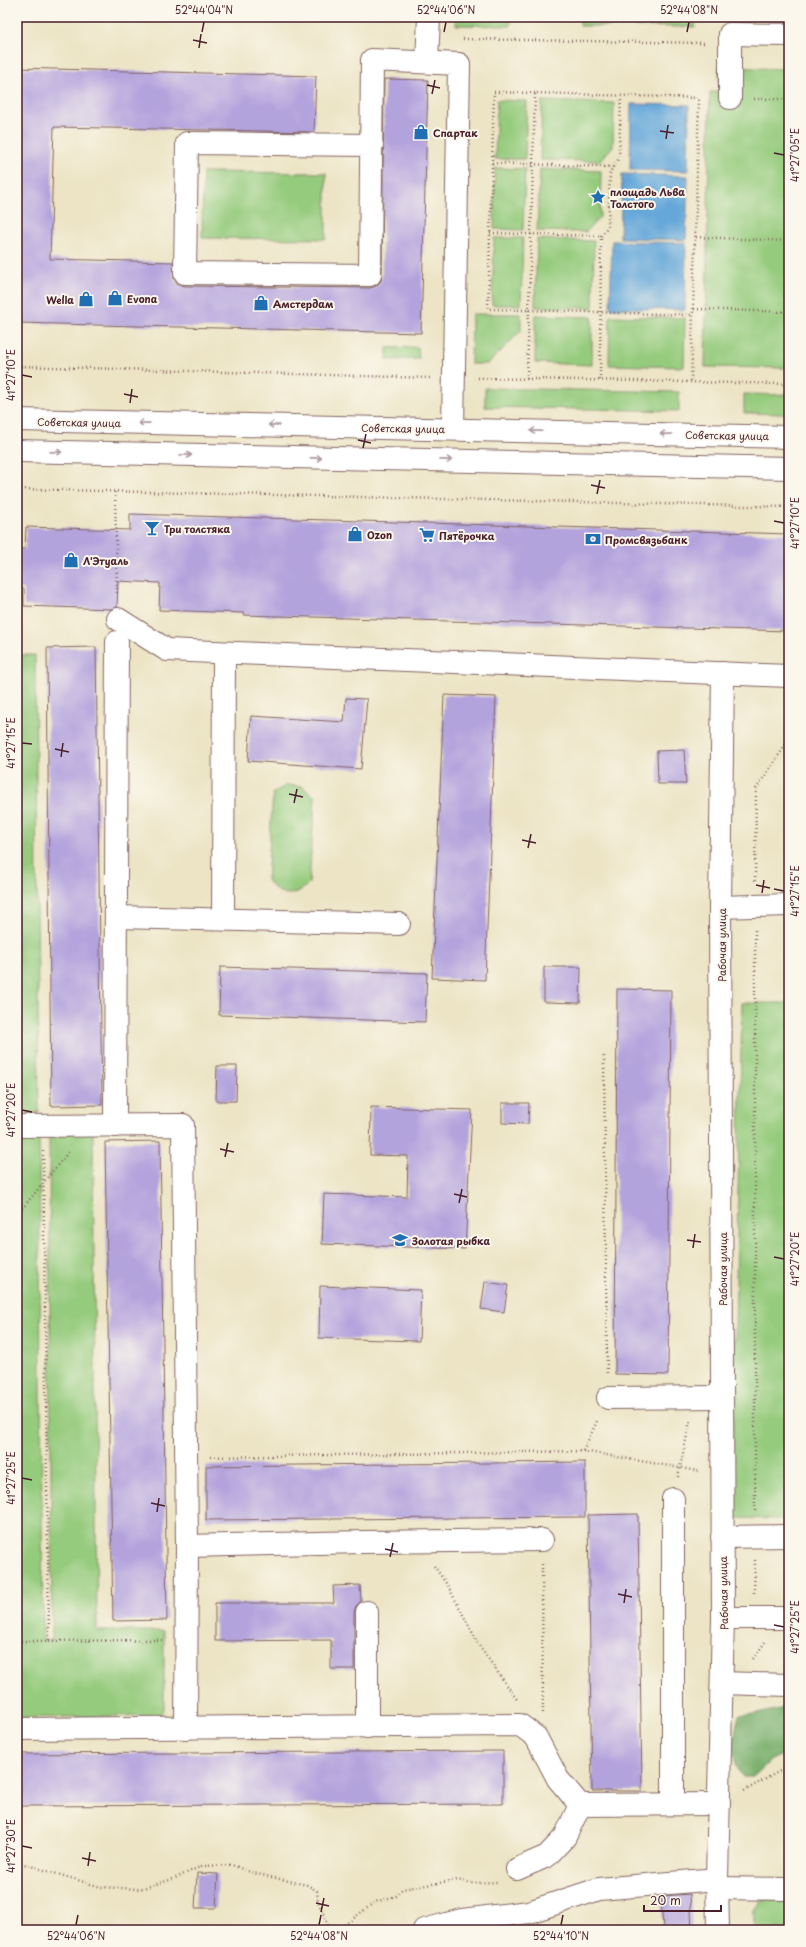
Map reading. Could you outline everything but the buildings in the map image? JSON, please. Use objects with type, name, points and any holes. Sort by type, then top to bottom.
[{"type":"main road","points":[[427,62],[429,28]]},
{"type":"main road","points":[[730,98],[730,34],[789,35]]},
{"type":"main road","points":[[372,145],[187,143],[185,273],[370,275],[372,145],[372,60],[459,64],[453,429]]},
{"type":"main road","name":"Советская улица","points":[[17,420],[789,437]]},
{"type":"main road","points":[[17,451],[789,468]]},
{"type":"main road","points":[[118,619],[167,650],[789,676]]},
{"type":"main road","points":[[115,1126],[117,642]]},
{"type":"main road","points":[[223,919],[224,653]]},
{"type":"main road","name":"Рабочая улица","points":[[718,1930],[717,1883],[719,1804],[730,1683],[723,1618],[722,1537],[720,907],[723,673]]},
{"type":"main road","points":[[720,907],[789,905]]},
{"type":"main road","points":[[116,917],[399,924]]},
{"type":"main road","points":[[17,1126],[183,1125],[187,1546],[185,1640],[186,1728]]},
{"type":"main road","points":[[608,1398],[722,1397]]},
{"type":"main road","points":[[673,1499],[673,1804]]},
{"type":"main road","points":[[722,1537],[789,1536]]},
{"type":"main road","points":[[187,1546],[542,1540]]},
{"type":"main road","points":[[366,1727],[367,1612]]},
{"type":"main road","points":[[723,1618],[781,1618]]},
{"type":"main road","points":[[730,1683],[789,1685]]},
{"type":"main road","points":[[17,1729],[520,1725],[540,1743],[558,1778],[580,1805]]},
{"type":"main road","points":[[580,1805],[719,1804]]},
{"type":"main road","points":[[517,1869],[547,1856],[565,1837],[580,1805]]},
{"type":"main road","points":[[424,1930],[462,1920],[529,1912],[599,1889],[717,1883],[789,1889]]},
{"type":"path","points":[[429,28],[707,43]]},
{"type":"path","points":[[691,382],[694,315],[699,98],[494,92],[488,309],[694,315]]},
{"type":"path","points":[[527,378],[535,93]]},
{"type":"path","points":[[600,380],[600,236],[608,226],[610,172],[619,158],[622,96]]},
{"type":"path","points":[[492,163],[614,167]]},
{"type":"path","points":[[490,233],[600,236]]},
{"type":"path","points":[[695,237],[789,241]]},
{"type":"path","points":[[694,308],[789,312]]},
{"type":"path","points":[[17,366],[437,378]]},
{"type":"path","points":[[471,378],[789,384]]},
{"type":"path","points":[[17,489],[789,507]]},
{"type":"path","points":[[115,492],[118,619]]},
{"type":"path","points":[[753,1618],[755,1537],[756,789],[789,740]]},
{"type":"path","points":[[582,1451],[608,1398],[604,1056]]},
{"type":"path","points":[[43,1126],[49,1640]]},
{"type":"path","points":[[17,1215],[88,1126]]},
{"type":"path","points":[[186,1457],[582,1451],[722,1476]]},
{"type":"path","points":[[540,1743],[542,1540]]},
{"type":"path","points":[[416,1541],[448,1586],[480,1647],[526,1710],[540,1743]]},
{"type":"path","points":[[730,1683],[781,1618]]},
{"type":"path","points":[[17,1641],[185,1640]]},
{"type":"path","points":[[719,1804],[789,1766]]},
{"type":"path","points":[[17,1862],[101,1887],[140,1889],[173,1879],[202,1866],[232,1865],[253,1874],[307,1885],[317,1891],[318,1901],[330,1930]]},
{"type":"path","points":[[338,1930],[375,1902],[396,1896],[402,1889],[457,1880],[472,1883],[504,1882],[517,1869]]},
{"type":"green space","points":[[456,17],[511,17],[510,26],[456,25]]},
{"type":"green space","points":[[580,17],[695,17],[695,27],[580,26]]},
{"type":"green space","points":[[719,67],[789,69],[789,368],[705,367],[710,92],[719,92]]},
{"type":"green space","points":[[497,100],[527,101],[525,159],[495,159]]},
{"type":"green space","points":[[542,101],[614,103],[613,146],[600,161],[540,160]]},
{"type":"green space","points":[[495,168],[525,169],[523,230],[494,229]]},
{"type":"green space","points":[[540,169],[601,171],[600,217],[586,232],[537,231]]},
{"type":"green space","points":[[203,172],[326,173],[326,239],[202,238]]},
{"type":"green space","points":[[494,238],[523,238],[521,305],[492,305]]},
{"type":"green space","points":[[537,239],[594,241],[593,308],[535,307]]},
{"type":"green space","points":[[472,314],[521,314],[521,331],[488,364],[471,364]]},
{"type":"green space","points":[[535,315],[592,317],[592,365],[535,363]]},
{"type":"green space","points":[[610,316],[685,318],[684,367],[609,365]]},
{"type":"green space","points":[[418,347],[419,359],[387,360],[387,348]]},
{"type":"green space","points":[[485,388],[679,392],[679,411],[485,407]]},
{"type":"green space","points":[[744,394],[789,395],[789,414],[744,413]]},
{"type":"green space","points":[[17,655],[35,655],[39,1113],[17,1113]]},
{"type":"green space","points":[[287,785],[303,787],[315,797],[309,883],[298,892],[292,894],[281,893],[271,886],[267,880],[273,793]]},
{"type":"green space","points":[[742,1003],[789,1003],[789,1519],[731,1518]]},
{"type":"green space","points":[[39,1132],[43,1640],[52,1640],[49,1132],[93,1132],[97,1631],[164,1631],[164,1709],[161,1715],[17,1718],[17,1133]]},
{"type":"green space","points":[[789,1707],[789,1752],[771,1760],[753,1777],[743,1777],[734,1755],[734,1739],[739,1715],[757,1714]]},
{"type":"green space","points":[[761,1900],[789,1901],[789,1930],[754,1930],[754,1910]]},
{"type":"water","points":[[631,104],[689,105],[688,171],[630,170]]},
{"type":"water","points":[[622,174],[688,176],[686,240],[620,238]]},
{"type":"water","points":[[612,241],[686,243],[685,310],[610,308]]},
{"type":"place","name":"Спартак","points":[[421,132]]},
{"type":"place","name":"площадь Льва Толстого","points":[[598,197]]},
{"type":"place","name":"Evona","points":[[115,298]]},
{"type":"place","name":"Wella","points":[[86,299]]},
{"type":"place","name":"Амстердам","points":[[261,303]]},
{"type":"place","name":"Три толстяка","points":[[152,528]]},
{"type":"place","name":"Ozon","points":[[355,534]]},
{"type":"place","name":"Пятёрочка","points":[[427,535]]},
{"type":"place","name":"Промсвязьбанк","points":[[593,539]]},
{"type":"place","name":"Л'Этуаль","points":[[71,560]]},
{"type":"place","name":"Золотая рыбка","points":[[400,1240]]}]
